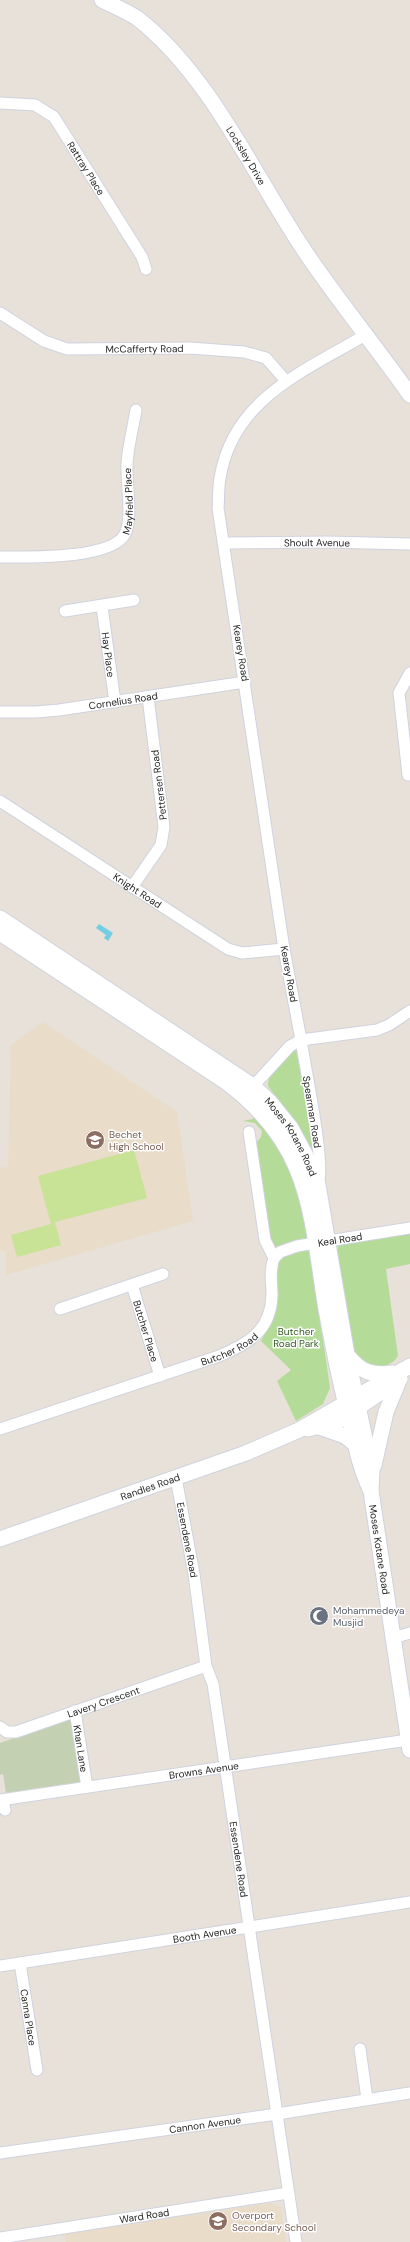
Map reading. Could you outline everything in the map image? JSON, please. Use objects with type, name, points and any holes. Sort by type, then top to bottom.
[{"type":"street","name":"Locksley Drive","points":[[102,0],[136,18],[148,28],[170,49],[200,87],[308,256],[367,334],[410,395]]},
{"type":"street","name":"Rattray Place","points":[[0,103],[35,105],[54,117],[138,250],[146,269]]},
{"type":"street","name":"McCafferty Road","points":[[0,313],[39,338],[58,347],[67,349],[190,348],[244,352],[266,358],[286,381]]},
{"type":"street","name":"Kearey Road","points":[[300,1040],[284,949],[218,508],[220,479],[228,449],[241,423],[248,414],[286,381],[367,334]]},
{"type":"street","name":"Mayfield Place","points":[[0,557],[72,554],[109,547],[122,538],[128,524],[127,464],[136,410]]},
{"type":"street","name":"Shoult Avenue","points":[[224,543],[327,542],[410,544]]},
{"type":"street","points":[[65,612],[102,607],[134,600]]},
{"type":"street","name":"Hay Place","points":[[102,607],[115,702]]},
{"type":"street","points":[[408,776],[399,693],[410,674]]},
{"type":"street","name":"Cornelius Road","points":[[0,712],[36,712],[148,698],[245,682]]},
{"type":"street","name":"Pettersen Road","points":[[132,887],[161,845],[164,826],[148,698]]},
{"type":"street","name":"Knight Road","points":[[0,801],[228,949],[242,953],[284,949]]},
{"type":"street","name":"Moses Kotane Road","points":[[0,918],[249,1091],[291,1153],[306,1190],[322,1241],[347,1355],[355,1444],[363,1474],[371,1491]]},
{"type":"street","name":"Moses Kotane Road","points":[[0,933],[249,1091],[270,1102],[291,1128],[305,1154],[318,1184],[322,1241],[334,1351],[372,1471],[371,1491],[409,1745]]},
{"type":"street","points":[[249,1091],[290,1046],[300,1040],[377,1030],[389,1025],[410,1011]]},
{"type":"street","name":"Spearman Road","points":[[300,1040],[319,1153],[321,1174],[318,1184]]},
{"type":"street","points":[[249,1132],[264,1234],[274,1258]]},
{"type":"street","name":"Keal Road","points":[[274,1258],[280,1252],[290,1248],[322,1241],[410,1228]]},
{"type":"street","name":"Butcher Road","points":[[0,1429],[160,1376],[244,1345],[258,1333],[270,1308],[271,1269],[274,1258]]},
{"type":"street","points":[[60,1309],[163,1274]]},
{"type":"street","name":"Butcher Place","points":[[132,1285],[160,1376]]},
{"type":"street","points":[[347,1355],[358,1367],[366,1372],[380,1375],[404,1372]]},
{"type":"street","points":[[372,1471],[388,1407],[404,1372]]},
{"type":"street","name":"Randles Road","points":[[0,1539],[242,1455],[352,1405],[404,1372]]},
{"type":"street","name":"Randles Road","points":[[298,1430],[319,1427],[340,1420],[352,1405]]},
{"type":"street","points":[[319,1427],[345,1436],[355,1444]]},
{"type":"street","name":"Essendene Road","points":[[176,1478],[194,1574],[206,1666],[213,1684],[296,2242]]},
{"type":"street","points":[[393,1638],[410,1633]]},
{"type":"street","name":"Lavery Crescent","points":[[0,1727],[7,1732],[16,1732],[75,1710],[206,1666]]},
{"type":"street","name":"Khan Lane","points":[[75,1710],[87,1787]]},
{"type":"street","name":"Browns Avenue","points":[[3,1803],[87,1787],[225,1767],[409,1745]]},
{"type":"street","name":"Booth Avenue","points":[[0,1965],[249,1928],[410,1902]]},
{"type":"street","name":"Canna Place","points":[[20,1963],[37,2070]]},
{"type":"street","points":[[360,2050],[367,2099]]},
{"type":"street","name":"Cannon Avenue","points":[[0,2153],[277,2114],[410,2093]]},
{"type":"street","name":"Ward Road","points":[[5,2239],[288,2193]]},
{"type":"shaded area","name":"Bechet High School","points":[[43,1022],[177,1112],[193,1221],[6,1275],[6,1251],[0,1251],[0,1168],[8,1167],[11,1045]]},
{"type":"shaded area","name":"Overport Secondary School","points":[[271,2203],[281,2207],[286,2242],[66,2242],[65,2234]]},
{"type":"green space","points":[[296,1050],[298,1052],[318,1163],[303,1134],[268,1086],[270,1076],[278,1065]]},
{"type":"green space","name":"Butcher Road Park","points":[[253,1115],[268,1133],[290,1171],[303,1213],[330,1388],[323,1404],[296,1421],[277,1381],[291,1370],[261,1341],[276,1312],[278,1292],[273,1248],[270,1243],[256,1143],[261,1137],[262,1131],[255,1123],[243,1121],[253,1119]]},
{"type":"green space","points":[[134,1150],[147,1198],[55,1222],[61,1245],[17,1257],[11,1235],[51,1224],[38,1176]]},
{"type":"green space","points":[[410,1232],[410,1264],[386,1269],[398,1356],[389,1364],[368,1367],[355,1354],[337,1249],[340,1242]]},
{"type":"green space","points":[[71,1718],[80,1782],[6,1793],[3,1774],[0,1775],[0,1743]]},
{"type":"water","points":[[99,924],[113,933],[108,941],[104,938],[106,935],[96,928]]},
{"type":"place","name":"Bechet High School","points":[[95,1140]]},
{"type":"place","name":"Mohammedeya Musjid","points":[[319,1616]]},
{"type":"place","name":"Overport Secondary School","points":[[218,2221]]}]
